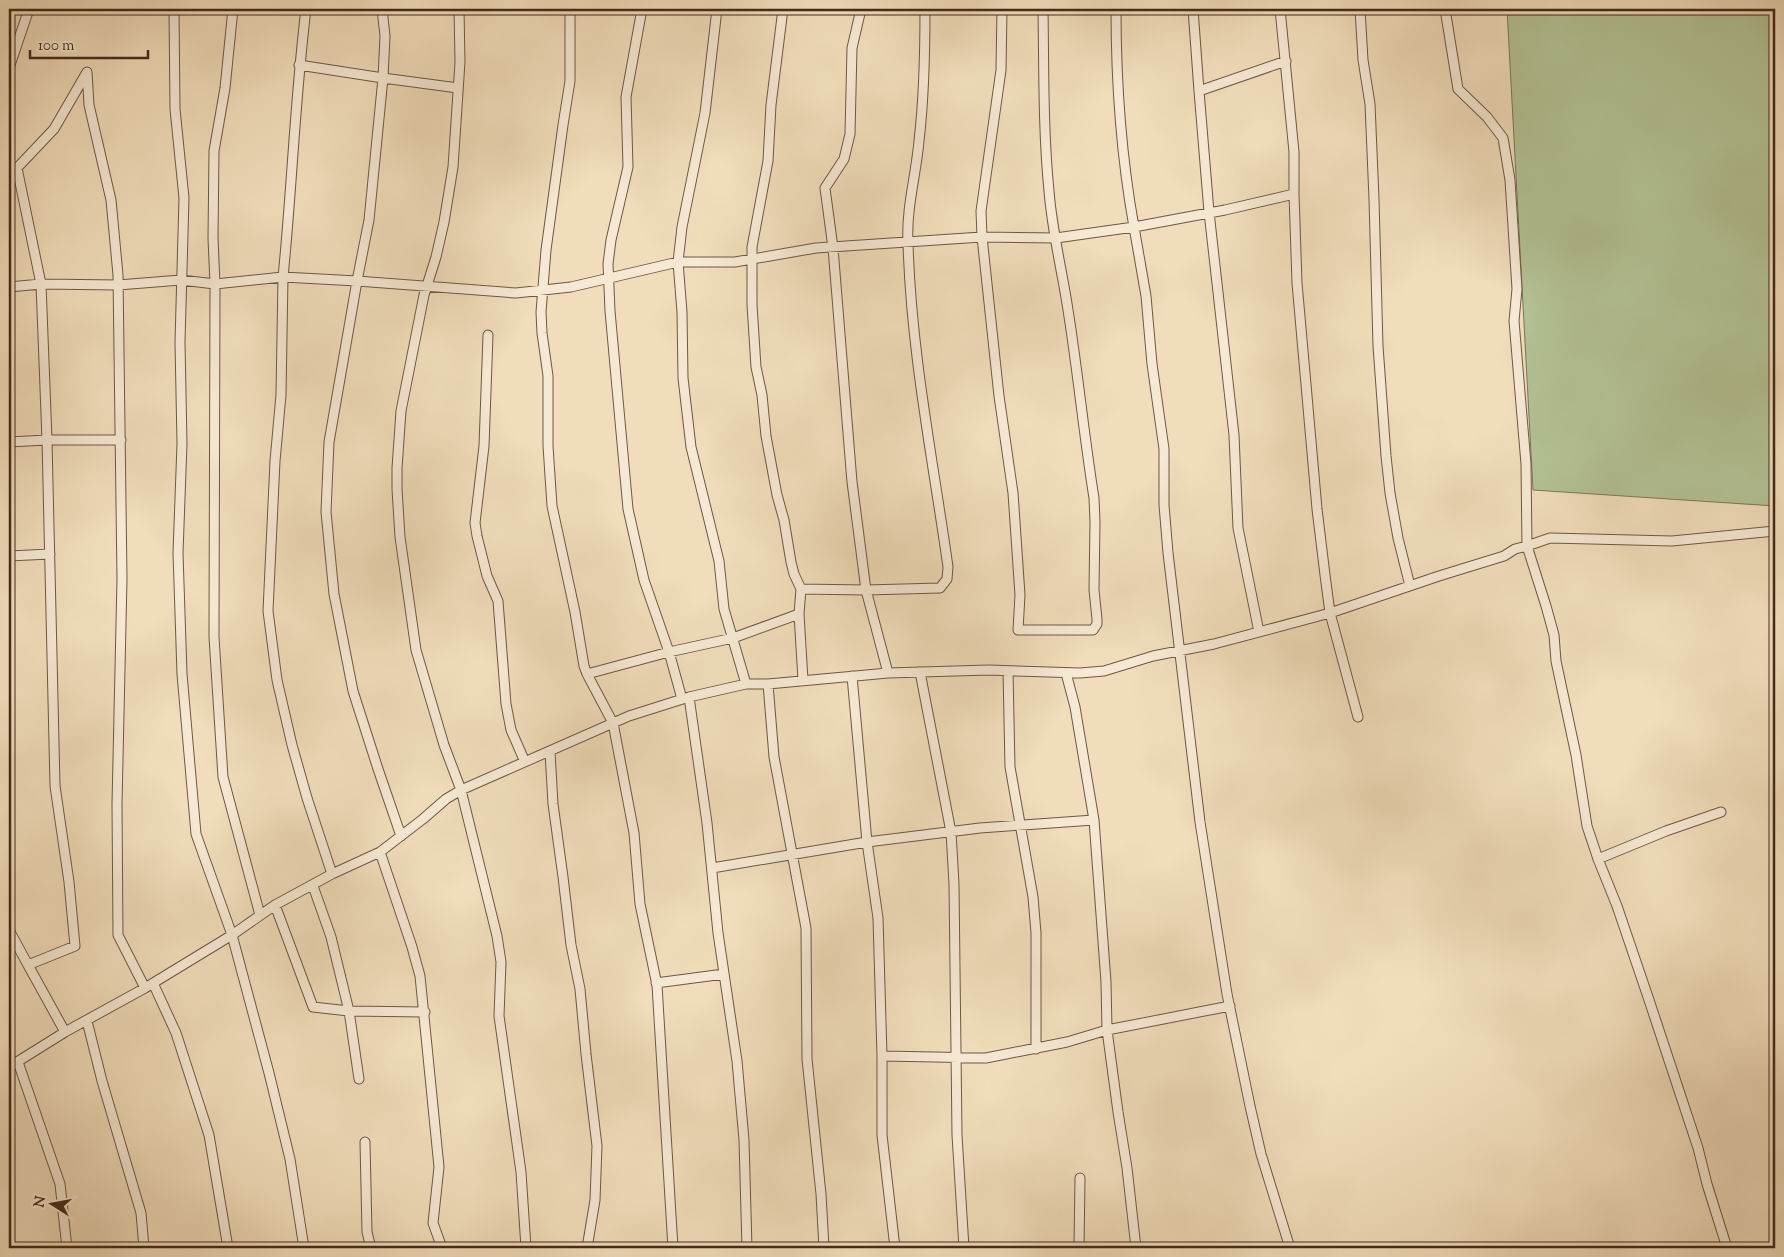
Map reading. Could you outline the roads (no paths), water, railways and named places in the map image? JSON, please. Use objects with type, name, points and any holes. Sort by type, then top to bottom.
[{"type":"street","points":[[9,68],[30,9]]},
{"type":"street","points":[[174,9],[175,110],[184,198],[181,280],[182,444],[178,553],[182,674],[196,834],[232,935],[290,1159],[304,1248]]},
{"type":"street","points":[[233,9],[226,88],[214,152],[214,637],[223,777],[260,915]]},
{"type":"street","points":[[306,9],[299,65],[291,202],[284,277],[281,395],[275,461],[268,611],[277,680],[292,745],[332,874]]},
{"type":"street","points":[[382,9],[385,36],[383,78],[370,220],[357,280],[329,442],[326,512],[334,594],[353,691],[401,836]]},
{"type":"street","points":[[459,9],[460,62],[453,167],[444,222],[436,257],[426,287],[401,411],[396,468],[397,489],[400,537],[416,650],[444,745],[461,790],[497,936],[501,962],[499,1016],[521,1172],[526,1248]]},
{"type":"street","points":[[570,9],[570,81],[561,134],[542,290],[542,333],[548,376],[548,446],[551,496],[558,541],[568,578],[581,651],[587,674],[613,723],[634,833],[640,904],[656,983],[673,1248]]},
{"type":"street","points":[[642,9],[626,97],[628,167],[611,240],[608,264],[618,420],[628,509],[644,580],[685,698],[712,868],[724,974],[737,1061],[744,1140],[746,1248]]},
{"type":"street","points":[[717,9],[705,114],[682,227],[678,262],[683,378],[691,447],[719,561],[724,609],[746,684]]},
{"type":"street","points":[[783,9],[771,105],[768,161],[753,233],[753,335],[766,436],[776,495],[784,520],[794,574],[801,589],[799,614],[804,680]]},
{"type":"street","points":[[860,9],[852,48],[850,134],[844,159],[825,186],[833,248],[852,482],[866,590],[888,673]]},
{"type":"street","points":[[801,589],[940,588],[947,579],[948,567],[918,360],[908,242],[909,217],[923,109],[925,9]]},
{"type":"street","points":[[1002,9],[1001,70],[981,211],[982,237],[999,396],[1013,493],[1020,595],[1018,630],[1092,630],[1097,624],[1094,590],[1094,498],[1069,318],[1048,191],[1043,9]]},
{"type":"street","points":[[1116,9],[1118,94],[1122,152],[1146,296],[1152,364],[1164,449],[1164,505],[1168,554],[1200,822],[1230,1006],[1261,1154],[1290,1248]]},
{"type":"street","points":[[1193,9],[1208,212],[1234,435],[1238,528],[1259,632]]},
{"type":"street","points":[[1280,9],[1294,152],[1297,283],[1317,509],[1330,613],[1358,717]]},
{"type":"street","points":[[1360,9],[1363,60],[1370,104],[1378,346],[1386,456],[1398,538],[1410,586]]},
{"type":"street","points":[[1445,9],[1458,89],[1487,117],[1503,138],[1510,180],[1517,289],[1514,321],[1526,464],[1527,546],[1554,636],[1558,676],[1576,755],[1587,826],[1649,1000],[1698,1148],[1727,1248]]},
{"type":"street","points":[[1199,91],[1286,61]]},
{"type":"street","points":[[299,65],[458,88]]},
{"type":"street","points":[[28,965],[75,946],[69,882],[55,786],[50,554],[46,477],[47,440],[40,284],[17,168],[54,129],[87,72],[89,105],[111,200],[118,285],[122,579],[117,804],[118,935],[176,1033],[209,1135],[228,1248]]},
{"type":"street","points":[[9,288],[40,284],[118,285],[181,280],[215,284],[284,277],[357,280],[426,287],[516,292],[571,287],[678,262],[735,262],[816,248],[982,237],[1056,238],[1134,227],[1294,194]]},
{"type":"street","points":[[488,335],[484,446],[475,523],[476,536],[487,576],[498,601],[506,704],[511,730],[526,762]]},
{"type":"street","points":[[9,442],[121,440]]},
{"type":"street","points":[[9,1067],[65,1032],[149,986],[275,906],[332,874],[380,852],[461,790],[613,723],[685,698],[746,684],[768,684],[888,673],[981,670],[1066,673],[1104,671],[1153,656],[1214,644],[1330,613],[1504,556],[1516,549],[1550,538],[1672,540],[1775,530]]},
{"type":"street","points":[[9,556],[50,554]]},
{"type":"street","points":[[587,674],[669,652],[734,638],[799,614]]},
{"type":"street","points":[[1008,671],[1010,767],[1033,896],[1036,933],[1036,1049]]},
{"type":"street","points":[[920,672],[951,832],[954,884],[958,1168],[964,1248]]},
{"type":"street","points":[[1066,673],[1075,707],[1094,820],[1106,982],[1107,1030],[1127,1168],[1136,1248]]},
{"type":"street","points":[[852,676],[867,842],[878,918],[882,1136],[895,1248]]},
{"type":"street","points":[[768,684],[774,757],[806,928],[807,1059],[821,1194],[824,1248]]},
{"type":"street","points":[[550,752],[552,804],[571,945],[580,989],[597,1146],[595,1200],[587,1248]]},
{"type":"street","points":[[1598,859],[1666,831],[1721,812]]},
{"type":"street","points":[[712,868],[867,842],[1021,824],[1094,820]]},
{"type":"street","points":[[380,852],[420,976],[439,1167],[433,1223],[442,1248]]},
{"type":"street","points":[[313,886],[330,937],[348,1011],[358,1079]]},
{"type":"street","points":[[275,906],[313,1007],[348,1011],[424,1012]]},
{"type":"street","points":[[9,930],[65,1032]]},
{"type":"street","points":[[656,983],[724,974]]},
{"type":"street","points":[[882,1056],[986,1058],[1067,1042],[1107,1030],[1230,1006]]},
{"type":"street","points":[[87,1020],[102,1081],[141,1213],[144,1248]]},
{"type":"street","points":[[18,1062],[60,1184],[67,1248]]},
{"type":"street","points":[[365,1142],[367,1232],[371,1248]]},
{"type":"street","points":[[1079,1248],[1080,1178]]}]
